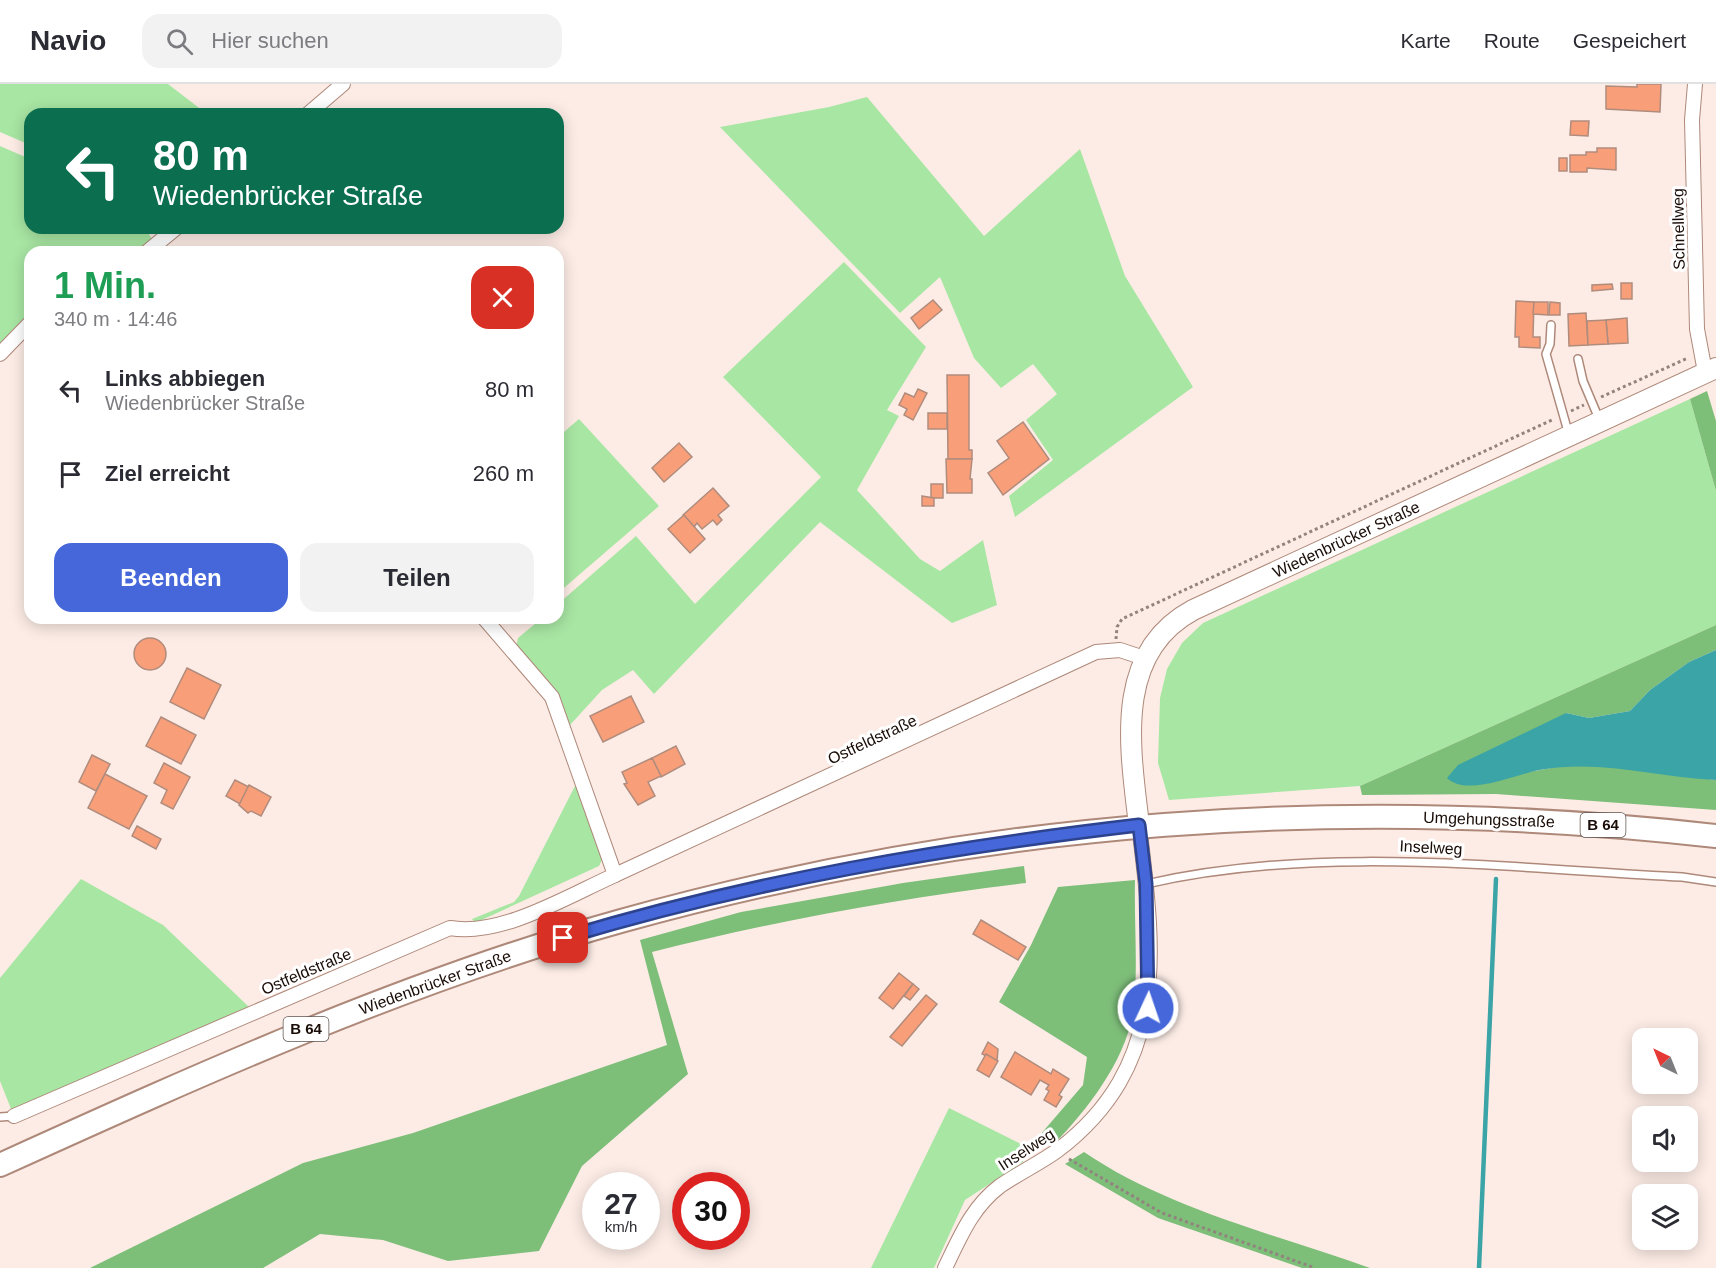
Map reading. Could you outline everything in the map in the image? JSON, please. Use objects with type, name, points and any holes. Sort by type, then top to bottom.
[{"type":"main road","name":"Wiedenbrücker Straße","points":[[1139,825],[1132,712],[1136,681],[1144,658],[1163,631],[1193,610],[1711,370]]},
{"type":"main road","name":"Wiedenbrücker Straße","points":[[0,1165],[309,1028],[445,977],[623,920],[873,862],[951,849],[1139,825],[1334,816]]},
{"type":"main road","name":"Umgehungsstraße","points":[[1334,816],[1490,817],[1716,836]]},
{"type":"street","points":[[315,108],[343,84]]},
{"type":"street","name":"Schnellweg","points":[[1695,84],[1692,120],[1700,353],[1711,370]]},
{"type":"street","points":[[154,246],[169,234]]},
{"type":"street","points":[[0,354],[24,330]]},
{"type":"street","points":[[489,624],[552,697],[615,875]]},
{"type":"street","points":[[1114,649],[1144,658]]},
{"type":"street","name":"Ostfeldstraße","points":[[14,1116],[450,928],[474,931],[497,927],[615,875],[1096,652],[1114,649]]},
{"type":"street","name":"Inselweg","points":[[945,1268],[967,1221],[982,1202],[1001,1185],[1056,1151],[1099,1112],[1121,1080],[1137,1045],[1148,1008],[1149,984],[1146,884],[1139,825]]},
{"type":"lane","points":[[1551,325],[1551,344],[1546,354],[1561,416],[1569,436]]},
{"type":"lane","points":[[1578,359],[1601,422]]},
{"type":"lane","name":"Inselweg","points":[[1146,884],[1200,872],[1293,863],[1396,862],[1682,877],[1716,882]]},
{"type":"lane","points":[[0,1117],[14,1116]]},
{"type":"path","points":[[1114,649],[1117,627],[1122,619],[1700,353]]},
{"type":"path","points":[[1056,1151],[1162,1213],[1316,1268]]},
{"type":"green space","points":[[0,84],[168,84],[199,108],[24,108],[24,142],[0,132]]},
{"type":"green space","points":[[867,97],[984,236],[1080,149],[1125,276],[1193,387],[1015,517],[1009,496],[1053,460],[1026,420],[1057,394],[1033,364],[1001,388],[974,358],[940,277],[900,313],[720,127],[829,107]]},
{"type":"green space","points":[[0,146],[24,156],[24,234],[149,234],[152,239],[143,246],[24,246],[24,319],[0,343]]},
{"type":"green space","points":[[844,262],[926,347],[887,410],[899,416],[857,490],[920,559],[940,571],[983,540],[997,605],[952,623],[820,522],[654,694],[633,670],[602,690],[570,725],[555,694],[516,647],[518,638],[535,624],[564,624],[564,599],[636,536],[695,604],[821,477],[723,377]]},
{"type":"green space","points":[[1707,391],[1716,421],[1716,491],[1690,399]]},
{"type":"green space","points":[[1690,399],[1716,491],[1716,625],[1360,786],[1169,800],[1158,763],[1160,698],[1167,669],[1182,643],[1203,623]]},
{"type":"green space","points":[[579,419],[659,506],[564,588],[564,432]]},
{"type":"green space","points":[[1716,625],[1716,650],[1689,662],[1650,690],[1630,711],[1589,718],[1566,713],[1522,773],[1569,765],[1619,767],[1716,780],[1716,810],[1496,794],[1362,795],[1360,786]]},
{"type":"green space","points":[[576,784],[602,860],[599,866],[475,923],[472,919],[514,902],[519,896]]},
{"type":"green space","points":[[1024,866],[1026,883],[838,912],[745,930],[652,952],[688,1074],[582,1166],[539,1251],[448,1261],[383,1240],[320,1234],[263,1268],[90,1268],[303,1163],[413,1133],[667,1045],[640,940],[741,912],[903,883]]},
{"type":"green space","points":[[81,879],[163,925],[249,1007],[13,1114],[0,1081],[0,978]]},
{"type":"green space","points":[[1135,880],[1136,974],[1131,1024],[1116,1062],[1105,1080],[1081,1114],[1055,1143],[1040,1135],[1083,1085],[1087,1057],[999,1002],[1031,945],[1058,887]]},
{"type":"green space","points":[[949,1108],[1029,1148],[1023,1162],[965,1200],[934,1268],[871,1268]]},
{"type":"green space","points":[[1084,1152],[1116,1172],[1186,1205],[1370,1268],[1302,1268],[1158,1218],[1065,1164]]},
{"type":"water","points":[[1716,650],[1716,780],[1584,766],[1539,770],[1478,785],[1456,783],[1447,778],[1458,765],[1566,713],[1589,718],[1630,711],[1650,690],[1689,662]]},
{"type":"building","points":[[1637,84],[1661,84],[1660,112],[1606,109],[1606,86],[1637,87]]},
{"type":"building","points":[[1571,121],[1589,121],[1588,136],[1570,135]]},
{"type":"building","points":[[1597,148],[1616,148],[1616,170],[1587,168],[1587,172],[1570,172],[1570,155],[1586,155],[1586,152],[1597,152]]},
{"type":"building","points":[[1559,158],[1567,158],[1567,171],[1559,171]]},
{"type":"building","points":[[1621,283],[1632,283],[1632,299],[1621,299]]},
{"type":"building","points":[[1612,284],[1613,289],[1592,291],[1592,285]]},
{"type":"building","points":[[933,300],[942,310],[919,329],[911,318]]},
{"type":"building","points":[[1516,301],[1534,302],[1533,337],[1540,337],[1540,348],[1519,347],[1519,337],[1515,337]]},
{"type":"building","points":[[1534,302],[1548,302],[1548,315],[1533,314]]},
{"type":"building","points":[[1550,302],[1560,303],[1560,315],[1549,315]]},
{"type":"building","points":[[1586,313],[1588,345],[1569,346],[1568,314]]},
{"type":"building","points":[[1627,318],[1628,343],[1608,344],[1606,320]]},
{"type":"building","points":[[1606,320],[1608,344],[1588,345],[1587,321]]},
{"type":"building","points":[[947,375],[969,375],[969,450],[972,450],[972,459],[948,459]]},
{"type":"building","points":[[918,389],[927,393],[913,420],[904,415],[907,409],[899,405],[905,393],[914,397]]},
{"type":"building","points":[[928,413],[947,413],[947,429],[928,429]]},
{"type":"building","points":[[1023,422],[1049,459],[1003,495],[988,473],[1009,458],[997,441]]},
{"type":"building","points":[[679,443],[692,457],[664,482],[652,468]]},
{"type":"building","points":[[946,459],[972,459],[970,479],[972,479],[972,493],[947,493]]},
{"type":"building","points":[[931,484],[943,484],[943,498],[931,498]]},
{"type":"building","points":[[713,488],[729,506],[718,515],[722,520],[717,525],[713,520],[702,529],[697,523],[694,527],[683,515]]},
{"type":"building","points":[[922,496],[934,498],[934,506],[922,506]]},
{"type":"building","points":[[684,515],[705,539],[690,553],[668,529]]},
{"type":"building","points":[[150,638],[162,642],[166,654],[162,666],[150,670],[138,666],[134,654],[138,642]]},
{"type":"building","points":[[187,668],[221,685],[204,719],[170,702]]},
{"type":"building","points":[[631,696],[644,722],[603,742],[590,716]]},
{"type":"building","points":[[161,717],[196,735],[181,764],[146,746]]},
{"type":"building","points":[[676,746],[685,764],[661,777],[652,758]]},
{"type":"building","points":[[92,755],[110,764],[96,791],[79,782]]},
{"type":"building","points":[[652,758],[661,776],[648,782],[655,796],[638,805],[624,784],[627,783],[622,772]]},
{"type":"building","points":[[164,763],[190,777],[173,809],[161,803],[167,790],[154,783]]},
{"type":"building","points":[[105,774],[147,796],[129,829],[88,808]]},
{"type":"building","points":[[235,780],[249,787],[240,804],[226,796]]},
{"type":"building","points":[[249,785],[271,797],[261,816],[251,811],[248,813],[239,805]]},
{"type":"building","points":[[137,826],[161,839],[156,849],[132,836]]},
{"type":"building","points":[[981,920],[1026,947],[1018,960],[973,934]]},
{"type":"building","points":[[899,973],[913,984],[893,1009],[879,998]]},
{"type":"building","points":[[913,984],[919,989],[910,1000],[904,996]]},
{"type":"building","points":[[926,995],[937,1004],[902,1046],[890,1037]]},
{"type":"building","points":[[988,1042],[998,1049],[997,1061],[982,1054]]},
{"type":"building","points":[[1015,1052],[1051,1074],[1053,1069],[1069,1079],[1059,1095],[1062,1097],[1056,1107],[1044,1100],[1049,1091],[1046,1089],[1049,1085],[1040,1080],[1031,1095],[1001,1077]]},
{"type":"building","points":[[986,1054],[998,1061],[989,1077],[977,1070]]},
{"type":"waterway","points":[[1479,1268],[1496,879]]},
{"type":"route","points":[[563,938],[623,920],[873,862],[951,849],[1139,825],[1146,884],[1148,1008]]}]
